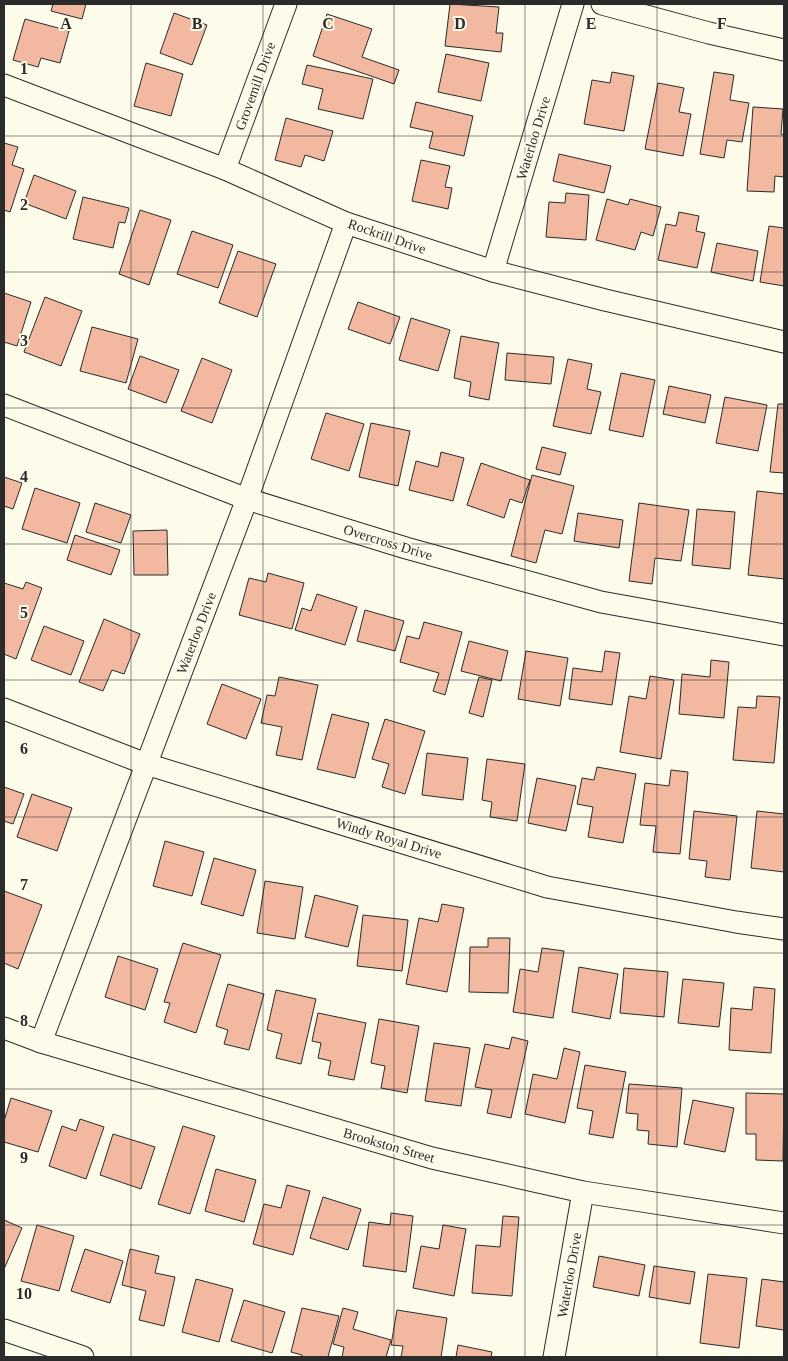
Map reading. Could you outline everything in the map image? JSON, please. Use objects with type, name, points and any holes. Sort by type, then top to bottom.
[{"type":"street","name":"Grovemill Drive","points":[[225,169],[286,4]]},
{"type":"street","name":"Waterloo Drive","points":[[492,271],[573,4]]},
{"type":"street","points":[[602,4],[709,33],[784,50]]},
{"type":"street","name":"Rockrill Drive","points":[[4,84],[225,169],[346,223],[492,271],[784,342]]},
{"type":"street","name":"Waterloo Drive","points":[[41,1042],[246,499],[346,223]]},
{"type":"street","name":"Overcross Drive","points":[[4,405],[246,499],[406,548],[601,602],[784,635]]},
{"type":"street","name":"Windy Royal Drive","points":[[4,709],[146,764],[547,887],[736,922],[784,928]]},
{"type":"street","name":"Brookston Street","points":[[4,1028],[41,1042],[432,1158],[583,1192],[784,1223]]},
{"type":"street","name":"Waterloo Drive","points":[[554,1357],[583,1192]]},
{"type":"street","points":[[4,1330],[83,1357]]},
{"type":"building","points":[[53,4],[86,4],[82,19],[51,11]]},
{"type":"building","points":[[450,4],[499,7],[496,33],[503,33],[501,52],[445,46]]},
{"type":"building","points":[[174,13],[207,25],[192,65],[160,53]]},
{"type":"building","points":[[327,14],[372,29],[362,57],[399,70],[394,84],[313,56]]},
{"type":"building","points":[[25,19],[69,31],[60,63],[41,58],[38,67],[13,60]]},
{"type":"building","points":[[446,54],[489,63],[481,101],[438,92]]},
{"type":"building","points":[[146,63],[183,74],[171,116],[134,106]]},
{"type":"building","points":[[307,65],[373,79],[363,119],[318,109],[323,89],[302,84]]},
{"type":"building","points":[[612,72],[634,76],[624,131],[584,124],[592,80],[610,83]]},
{"type":"building","points":[[714,72],[734,75],[730,100],[749,103],[742,142],[727,140],[724,158],[700,154]]},
{"type":"building","points":[[658,83],[684,88],[679,112],[691,114],[683,156],[645,149]]},
{"type":"building","points":[[416,102],[473,116],[464,156],[429,148],[433,132],[410,127]]},
{"type":"building","points":[[753,107],[783,109],[781,134],[784,135],[784,177],[775,176],[774,192],[747,191]]},
{"type":"building","points":[[286,118],[333,131],[324,161],[305,155],[301,167],[275,160]]},
{"type":"building","points":[[4,143],[18,147],[12,165],[24,169],[10,212],[4,210]]},
{"type":"building","points":[[559,154],[611,166],[604,193],[553,181]]},
{"type":"building","points":[[421,160],[450,166],[445,187],[452,188],[448,209],[412,201]]},
{"type":"building","points":[[34,175],[76,191],[66,219],[24,203]]},
{"type":"building","points":[[566,193],[589,195],[586,240],[546,237],[549,202],[565,203]]},
{"type":"building","points":[[83,197],[129,208],[125,223],[119,222],[113,248],[73,239]]},
{"type":"building","points":[[607,199],[628,205],[630,199],[661,207],[653,236],[641,232],[635,250],[596,240]]},
{"type":"building","points":[[140,210],[171,220],[149,285],[119,274]]},
{"type":"building","points":[[679,212],[699,216],[696,231],[705,233],[697,268],[658,260],[666,224],[676,226]]},
{"type":"building","points":[[769,226],[784,228],[784,286],[760,282]]},
{"type":"building","points":[[192,231],[233,245],[218,288],[177,274]]},
{"type":"building","points":[[717,243],[758,251],[753,281],[711,272]]},
{"type":"building","points":[[238,251],[276,264],[257,317],[219,303]]},
{"type":"building","points":[[4,293],[31,302],[17,346],[4,342]]},
{"type":"building","points":[[45,297],[82,311],[61,366],[24,352]]},
{"type":"building","points":[[358,302],[400,317],[390,344],[348,329]]},
{"type":"building","points":[[411,318],[450,330],[438,371],[399,360]]},
{"type":"building","points":[[92,327],[138,339],[126,383],[80,371]]},
{"type":"building","points":[[461,336],[499,343],[489,400],[469,396],[471,382],[454,378]]},
{"type":"building","points":[[507,353],[554,357],[551,384],[505,380]]},
{"type":"building","points":[[140,356],[179,370],[166,403],[128,389]]},
{"type":"building","points":[[202,358],[232,370],[212,423],[181,411]]},
{"type":"building","points":[[568,359],[592,364],[587,389],[601,392],[591,434],[553,426]]},
{"type":"building","points":[[621,373],[655,380],[643,437],[609,430]]},
{"type":"building","points":[[669,386],[711,395],[705,423],[663,414]]},
{"type":"building","points":[[725,397],[767,405],[758,451],[716,443]]},
{"type":"building","points":[[778,404],[784,404],[784,473],[770,472]]},
{"type":"building","points":[[326,413],[364,424],[349,471],[311,459]]},
{"type":"building","points":[[371,423],[410,431],[398,486],[359,477]]},
{"type":"building","points":[[542,447],[566,453],[560,475],[536,469]]},
{"type":"building","points":[[441,452],[464,458],[453,501],[409,490],[416,461],[438,467]]},
{"type":"building","points":[[481,463],[530,480],[522,503],[510,499],[504,518],[467,505]]},
{"type":"building","points":[[532,475],[574,486],[562,534],[545,530],[536,563],[511,556]]},
{"type":"building","points":[[4,477],[22,483],[13,509],[4,506]]},
{"type":"building","points":[[35,488],[80,503],[67,543],[22,529]]},
{"type":"building","points":[[757,491],[784,494],[784,579],[748,575]]},
{"type":"building","points":[[95,503],[131,515],[121,543],[86,532]]},
{"type":"building","points":[[639,503],[689,510],[681,561],[655,558],[652,584],[629,581]]},
{"type":"building","points":[[697,509],[735,512],[730,569],[692,565]]},
{"type":"building","points":[[578,513],[623,520],[619,548],[574,541]]},
{"type":"building","points":[[167,530],[168,575],[134,575],[133,531]]},
{"type":"building","points":[[75,535],[120,550],[111,575],[67,560]]},
{"type":"building","points":[[268,573],[304,583],[292,629],[239,615],[249,578],[266,582]]},
{"type":"building","points":[[26,582],[42,588],[16,659],[4,654],[4,583],[23,589]]},
{"type":"building","points":[[317,594],[357,607],[345,645],[295,630],[302,608],[311,611]]},
{"type":"building","points":[[365,610],[404,621],[395,651],[357,641]]},
{"type":"building","points":[[104,619],[140,634],[124,674],[112,670],[103,691],[79,682]]},
{"type":"building","points":[[424,622],[462,632],[445,695],[433,691],[439,673],[400,662],[407,636],[419,639]]},
{"type":"building","points":[[44,626],[84,641],[71,675],[31,660]]},
{"type":"building","points":[[469,641],[508,651],[501,681],[461,671]]},
{"type":"building","points":[[526,651],[568,658],[560,706],[518,699]]},
{"type":"building","points":[[605,651],[620,653],[612,705],[569,699],[573,668],[602,672]]},
{"type":"building","points":[[711,660],[729,662],[724,718],[679,714],[682,674],[710,677]]},
{"type":"building","points":[[650,676],[674,680],[661,759],[620,752],[629,696],[646,699]]},
{"type":"building","points":[[279,677],[318,685],[302,760],[276,755],[282,727],[261,723],[267,695],[275,696]]},
{"type":"building","points":[[479,677],[492,680],[483,717],[469,713]]},
{"type":"building","points":[[222,684],[261,699],[246,739],[207,724]]},
{"type":"building","points":[[757,696],[780,697],[774,763],[733,760],[738,707],[756,708]]},
{"type":"building","points":[[332,714],[369,723],[355,778],[317,769]]},
{"type":"building","points":[[385,719],[425,731],[405,794],[382,787],[389,764],[372,759]]},
{"type":"building","points":[[427,753],[468,758],[463,800],[422,795]]},
{"type":"building","points":[[487,759],[525,764],[517,821],[490,817],[492,802],[482,800]]},
{"type":"building","points":[[597,767],[636,774],[623,843],[588,837],[593,807],[577,804],[582,778],[594,780]]},
{"type":"building","points":[[671,770],[688,772],[680,854],[653,852],[656,826],[640,825],[645,783],[669,786]]},
{"type":"building","points":[[537,778],[576,786],[566,831],[528,823]]},
{"type":"building","points":[[4,787],[24,794],[13,824],[4,821]]},
{"type":"building","points":[[32,794],[72,808],[57,851],[17,837]]},
{"type":"building","points":[[694,811],[737,816],[730,880],[705,877],[707,861],[689,859]]},
{"type":"building","points":[[757,811],[784,814],[784,872],[751,868]]},
{"type":"building","points":[[165,841],[204,852],[192,896],[153,886]]},
{"type":"building","points":[[214,858],[256,870],[243,916],[201,904]]},
{"type":"building","points":[[265,881],[303,887],[295,939],[257,933]]},
{"type":"building","points":[[4,891],[42,905],[18,969],[4,963]]},
{"type":"building","points":[[315,895],[358,906],[348,947],[305,937]]},
{"type":"building","points":[[442,904],[464,908],[447,992],[406,984],[419,918],[438,922]]},
{"type":"building","points":[[363,915],[408,920],[402,971],[357,966]]},
{"type":"building","points":[[488,938],[510,938],[508,993],[469,992],[470,947],[488,947]]},
{"type":"building","points":[[183,943],[221,955],[196,1033],[164,1022],[170,1003],[164,1002]]},
{"type":"building","points":[[542,948],[564,951],[553,1018],[513,1012],[520,969],[538,972]]},
{"type":"building","points":[[118,956],[158,969],[145,1010],[105,997]]},
{"type":"building","points":[[579,967],[618,974],[610,1019],[572,1012]]},
{"type":"building","points":[[624,968],[668,972],[664,1017],[620,1013]]},
{"type":"building","points":[[683,979],[724,983],[719,1027],[678,1023]]},
{"type":"building","points":[[228,984],[264,994],[249,1050],[224,1044],[228,1030],[216,1026]]},
{"type":"building","points":[[754,987],[775,989],[771,1053],[729,1050],[731,1008],[752,1010]]},
{"type":"building","points":[[276,990],[316,999],[301,1064],[276,1058],[282,1034],[267,1030]]},
{"type":"building","points":[[318,1013],[366,1023],[354,1080],[328,1075],[331,1061],[318,1058],[321,1043],[312,1041]]},
{"type":"building","points":[[379,1019],[419,1026],[407,1093],[381,1088],[385,1066],[371,1063]]},
{"type":"building","points":[[512,1037],[528,1041],[511,1118],[487,1113],[492,1090],[475,1087],[485,1044],[509,1049]]},
{"type":"building","points":[[434,1043],[470,1048],[461,1106],[425,1101]]},
{"type":"building","points":[[564,1048],[580,1052],[565,1123],[525,1114],[533,1074],[557,1079]]},
{"type":"building","points":[[585,1065],[626,1072],[613,1138],[589,1134],[593,1111],[577,1108]]},
{"type":"building","points":[[629,1084],[682,1088],[677,1147],[648,1144],[649,1131],[637,1130],[638,1114],[626,1113]]},
{"type":"building","points":[[746,1093],[784,1094],[783,1161],[756,1160],[756,1134],[746,1134]]},
{"type":"building","points":[[11,1098],[52,1111],[38,1152],[4,1142],[4,1121]]},
{"type":"building","points":[[693,1100],[734,1108],[725,1152],[684,1144]]},
{"type":"building","points":[[80,1119],[104,1127],[86,1179],[49,1166],[62,1126],[76,1131]]},
{"type":"building","points":[[183,1126],[215,1136],[190,1214],[158,1204]]},
{"type":"building","points":[[113,1134],[155,1147],[141,1189],[100,1175]]},
{"type":"building","points":[[216,1169],[256,1180],[244,1222],[205,1211]]},
{"type":"building","points":[[287,1185],[310,1191],[293,1255],[253,1244],[264,1204],[281,1208]]},
{"type":"building","points":[[323,1197],[361,1209],[348,1250],[310,1238]]},
{"type":"building","points":[[391,1213],[413,1216],[406,1272],[363,1266],[369,1222],[390,1225]]},
{"type":"building","points":[[503,1216],[519,1217],[512,1296],[472,1293],[476,1245],[500,1247]]},
{"type":"building","points":[[4,1220],[22,1228],[4,1269]]},
{"type":"building","points":[[37,1225],[74,1236],[59,1291],[21,1281]]},
{"type":"building","points":[[443,1225],[466,1229],[454,1296],[413,1288],[421,1246],[439,1249]]},
{"type":"building","points":[[85,1249],[123,1261],[110,1303],[71,1291]]},
{"type":"building","points":[[130,1249],[159,1256],[155,1273],[175,1277],[164,1326],[139,1320],[146,1291],[122,1285]]},
{"type":"building","points":[[599,1256],[645,1265],[639,1296],[593,1287]]},
{"type":"building","points":[[654,1266],[695,1272],[690,1304],[649,1297]]},
{"type":"building","points":[[708,1274],[747,1278],[739,1348],[700,1343]]},
{"type":"building","points":[[196,1279],[233,1289],[219,1342],[182,1332]]},
{"type":"building","points":[[762,1279],[784,1282],[784,1330],[756,1326]]},
{"type":"building","points":[[244,1300],[285,1312],[272,1353],[231,1341]]},
{"type":"building","points":[[302,1308],[339,1316],[328,1357],[302,1357],[302,1355],[291,1352]]},
{"type":"building","points":[[343,1308],[358,1312],[353,1329],[391,1340],[386,1357],[342,1357],[344,1347],[333,1344]]},
{"type":"building","points":[[397,1310],[447,1318],[441,1357],[401,1357],[403,1346],[391,1345]]},
{"type":"building","points":[[458,1345],[492,1352],[491,1357],[456,1357]]}]
